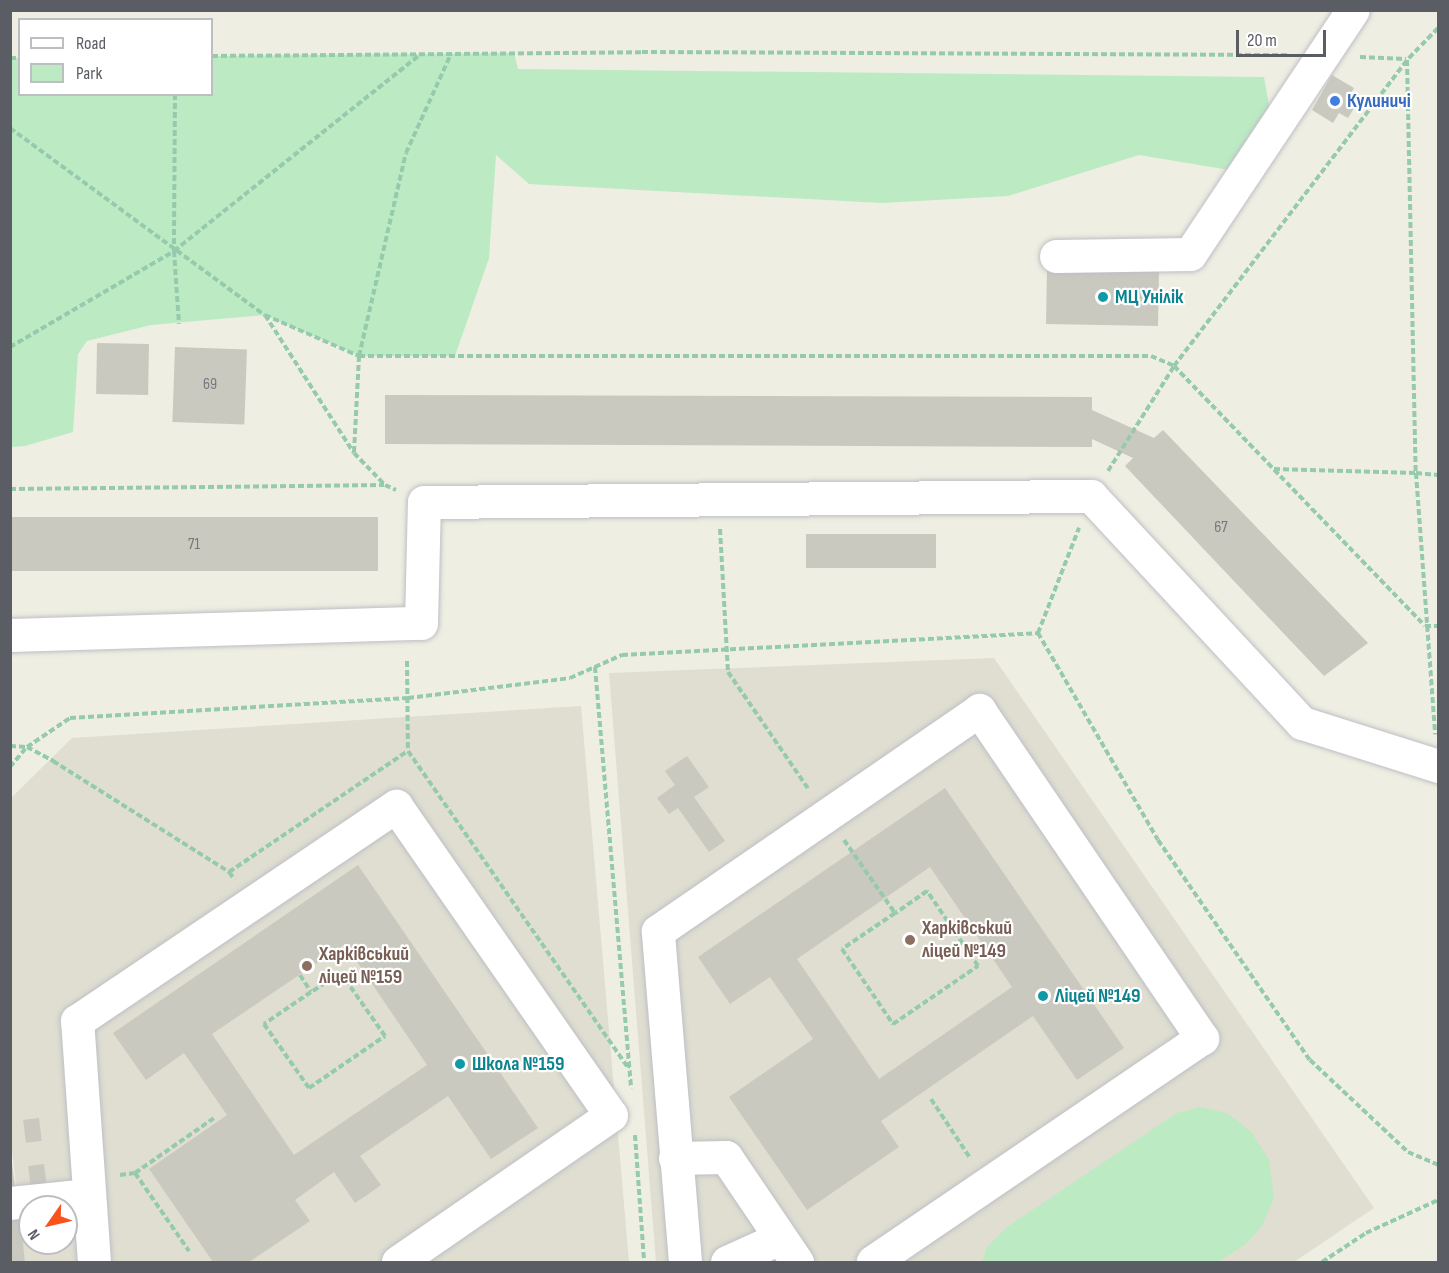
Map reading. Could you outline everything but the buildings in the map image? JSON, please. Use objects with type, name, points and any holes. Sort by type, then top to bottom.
[{"type":"lane","points":[[1056,256],[1190,254],[1353,10]]},
{"type":"lane","points":[[10,635],[421,623],[423,502],[1091,496],[1302,723],[1438,765]]},
{"type":"lane","points":[[685,1263],[658,931],[979,710],[1202,1038],[873,1263]]},
{"type":"lane","points":[[94,1263],[77,1021],[396,806],[611,1115],[398,1263]]},
{"type":"lane","points":[[675,1158],[726,1157],[789,1250],[727,1263]]},
{"type":"lane","points":[[10,1203],[87,1188]]},
{"type":"path","points":[[1038,633],[1091,496],[1174,366],[1407,60],[1438,28]]},
{"type":"path","points":[[213,56],[422,54],[1324,55],[1407,60]]},
{"type":"path","points":[[10,347],[174,251],[422,54]]},
{"type":"path","points":[[354,453],[358,356],[406,153],[452,54]]},
{"type":"path","points":[[1407,60],[1416,473],[1425,626],[1438,765]]},
{"type":"path","points":[[175,96],[174,251],[179,324]]},
{"type":"path","points":[[10,128],[174,251],[265,315],[358,356],[1151,356],[1174,366],[1425,626],[1438,626]]},
{"type":"path","points":[[10,489],[385,485],[354,453],[265,315]]},
{"type":"path","points":[[1273,469],[1438,475]]},
{"type":"path","points":[[719,501],[724,652],[728,672],[895,913]]},
{"type":"path","points":[[10,767],[27,747],[70,718],[408,698],[570,678],[622,656],[1038,633]]},
{"type":"path","points":[[1038,633],[1158,840],[1310,1060],[1408,1152],[1438,1165]]},
{"type":"path","points":[[407,661],[408,751],[630,1070]]},
{"type":"path","points":[[595,667],[632,1092]]},
{"type":"path","points":[[10,746],[27,747],[229,872],[251,903]]},
{"type":"path","points":[[229,872],[408,751]]},
{"type":"path","points":[[927,891],[978,966],[893,1024],[842,949],[895,913],[927,891]]},
{"type":"path","points":[[340,972],[385,1036],[309,1088],[264,1024],[311,992],[340,972]]},
{"type":"path","points":[[300,975],[311,992]]},
{"type":"path","points":[[931,1099],[987,1184]]},
{"type":"path","points":[[87,1188],[135,1173],[214,1118]]},
{"type":"path","points":[[634,1126],[644,1263]]},
{"type":"path","points":[[135,1173],[189,1251]]},
{"type":"path","points":[[1322,1263],[1366,1233],[1438,1200]]},
{"type":"shaded area","name":"Харківський ліцей №149","points":[[994,658],[1374,1208],[1294,1262],[656,1262],[609,673]]},
{"type":"shaded area","name":"Харківський ліцей №159","points":[[581,706],[629,1262],[25,1262],[24,1255],[78,1255],[78,1195],[18,1195],[18,1202],[10,1134],[10,799],[72,738]]},
{"type":"green space","points":[[514,53],[518,69],[1264,77],[1274,134],[1241,172],[1139,155],[1008,196],[882,203],[529,184],[496,155],[489,258],[455,356],[359,356],[265,315],[151,325],[87,341],[78,354],[73,432],[25,446],[11,447],[10,58],[18,58],[18,96],[213,96],[213,56]]},
{"type":"green space","points":[[1200,1107],[1226,1113],[1239,1122],[1252,1133],[1269,1160],[1274,1198],[1262,1226],[1246,1244],[1218,1262],[982,1262],[987,1247],[1007,1227],[1177,1113]]},
{"type":"place","name":"Кулиничі","points":[[1335,101]]},
{"type":"place","name":"МЦ Унілік","points":[[1103,297]]},
{"type":"place","name":"Харківський ліцей №149","points":[[910,940]]},
{"type":"place","name":"Харківський ліцей №159","points":[[307,966]]},
{"type":"place","name":"Ліцей №149","points":[[1043,996]]},
{"type":"place","name":"Школа №159","points":[[460,1064]]}]
